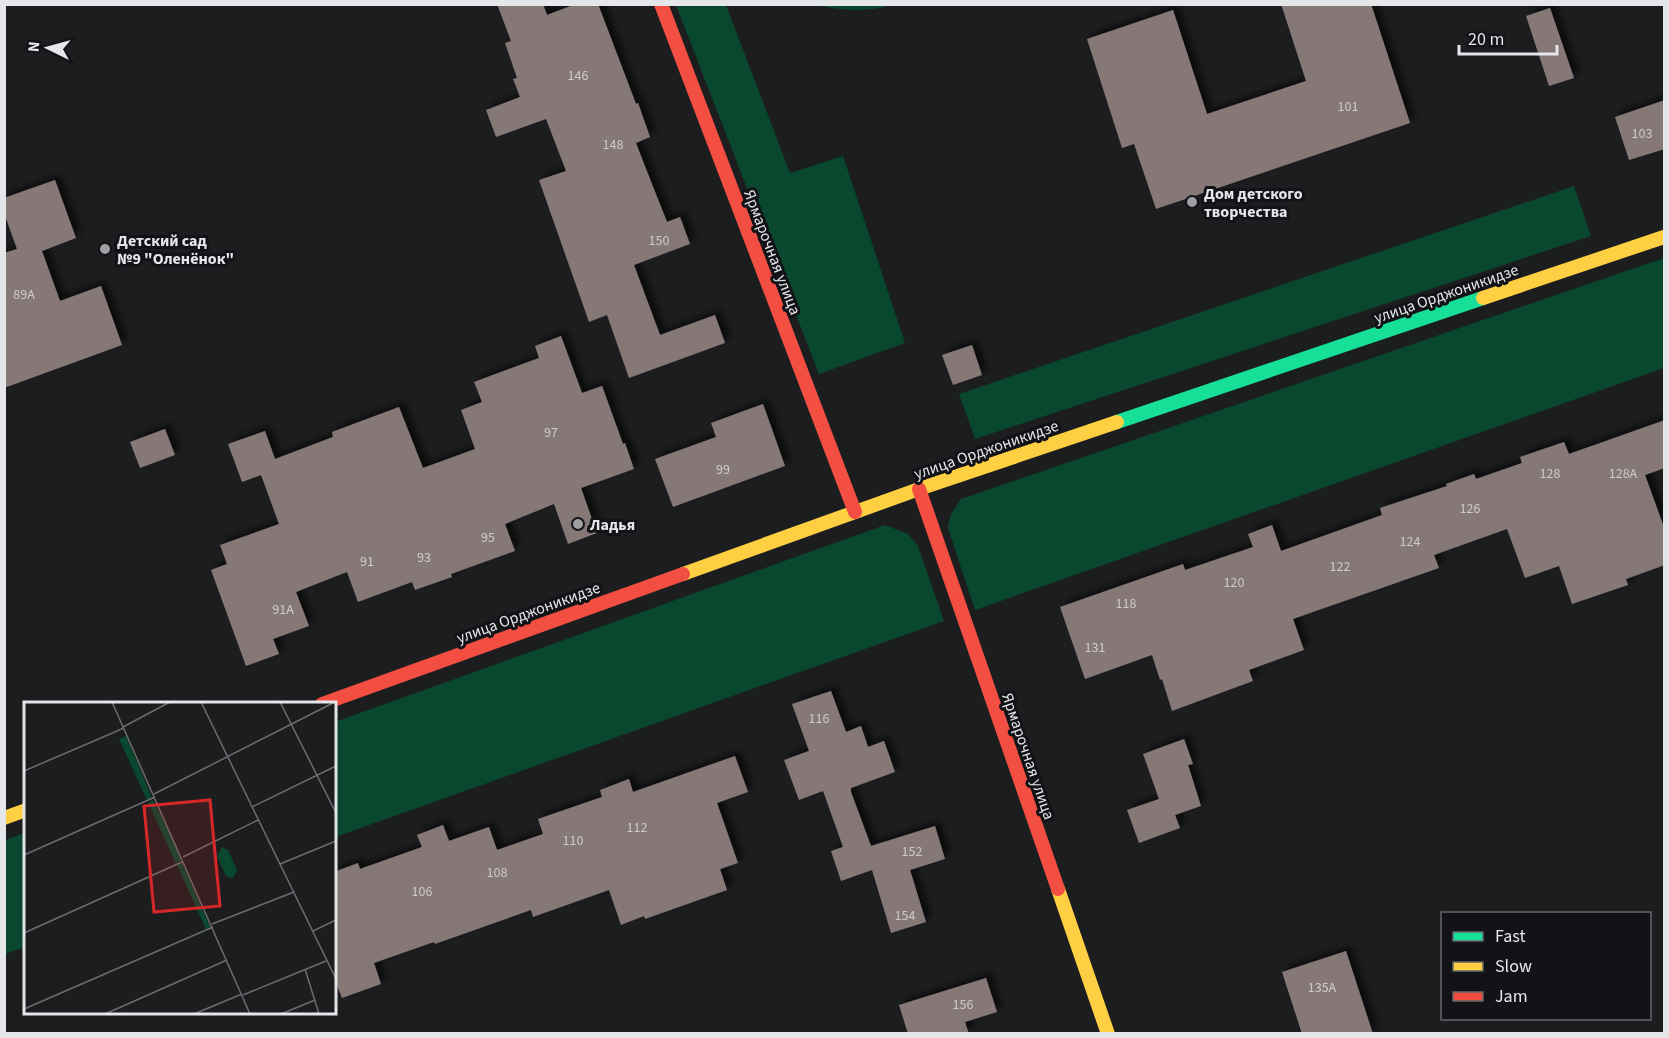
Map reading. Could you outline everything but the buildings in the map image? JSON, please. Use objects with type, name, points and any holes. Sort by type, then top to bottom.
[{"type":"main road","name":"Ярмарочная улица","points":[[661,4],[855,512]]},
{"type":"main road","name":"улица Орджоникидзе","points":[[328,702],[919,489],[1665,237]]},
{"type":"main road","name":"Ярмарочная улица","points":[[919,489],[1108,1034]]},
{"type":"main road","points":[[4,818],[24,811]]},
{"type":"green space","points":[[892,4],[873,9],[854,10],[816,5]]},
{"type":"green space","points":[[676,5],[726,5],[790,173],[843,156],[905,343],[819,374]]},
{"type":"green space","points":[[1574,186],[1591,236],[975,439],[959,394]]},
{"type":"green space","points":[[1664,258],[1664,368],[975,610],[948,528],[950,516],[961,499]]},
{"type":"green space","points":[[885,525],[908,534],[918,546],[944,621],[336,837],[336,722]]},
{"type":"green space","points":[[24,833],[24,947],[5,954],[5,840]]},
{"type":"traffic: fast","points":[[1117,422],[1483,298]]},
{"type":"traffic: slow","points":[[1483,298],[1664,237]]},
{"type":"traffic: slow","points":[[683,574],[919,489],[1117,422]]},
{"type":"traffic: slow","points":[[4,818],[24,811]]},
{"type":"traffic: slow","points":[[1058,889],[1108,1034]]},
{"type":"traffic: jam","points":[[661,4],[855,512]]},
{"type":"traffic: jam","points":[[919,489],[1058,889]]},
{"type":"traffic: jam","points":[[328,702],[683,574]]},
{"type":"place","name":"Дом детского творчества","points":[[1192,202]]},
{"type":"place","name":"Детский сад №9 \"Оленёнок\"","points":[[105,249]]},
{"type":"place","name":"Ладья","points":[[578,524]]}]
